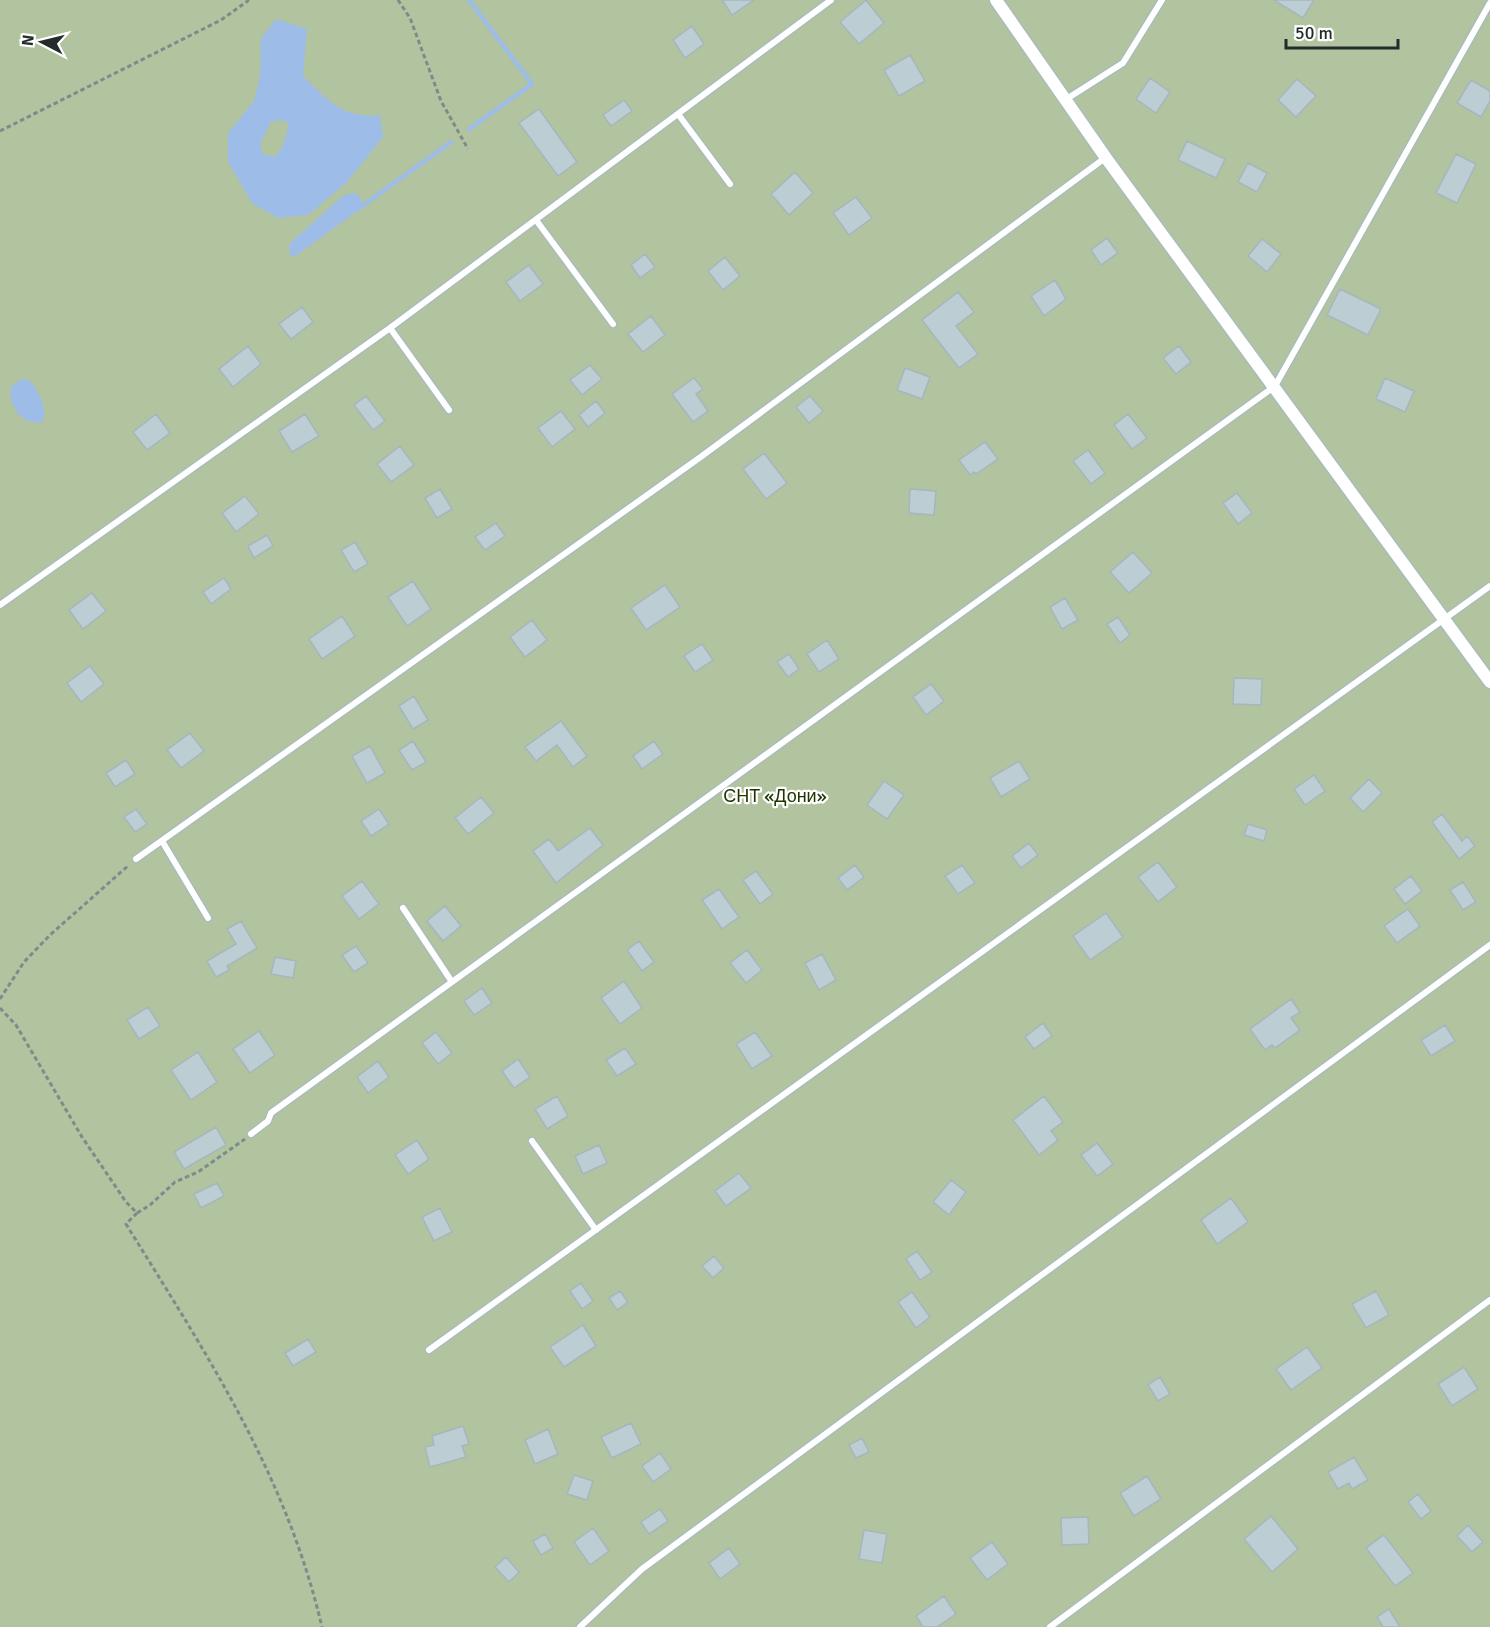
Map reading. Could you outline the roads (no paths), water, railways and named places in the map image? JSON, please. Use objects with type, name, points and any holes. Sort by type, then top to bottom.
[{"type":"street","points":[[996,0],[1106,158],[1275,387],[1443,622],[1490,682]]},
{"type":"lane","points":[[0,605],[390,328],[831,0]]},
{"type":"lane","points":[[1065,100],[1123,63],[1162,0]]},
{"type":"lane","points":[[251,1134],[268,1121],[271,1113],[1275,387],[1490,3]]},
{"type":"lane","points":[[678,114],[729,184]]},
{"type":"lane","points":[[136,859],[702,456],[1106,158]]},
{"type":"lane","points":[[536,220],[613,324]]},
{"type":"lane","points":[[390,328],[449,410]]},
{"type":"lane","points":[[429,1350],[1490,586]]},
{"type":"lane","points":[[162,841],[208,918]]},
{"type":"lane","points":[[403,908],[452,982]]},
{"type":"lane","points":[[580,1627],[642,1569],[1490,945]]},
{"type":"lane","points":[[532,1141],[596,1230]]},
{"type":"lane","points":[[1050,1627],[1490,1300]]},
{"type":"water","points":[[276,19],[307,29],[303,76],[329,100],[346,111],[356,114],[380,115],[383,137],[346,183],[308,215],[278,218],[252,203],[228,162],[228,133],[254,101],[260,76],[261,38]],"holes":[[[280,120],[289,123],[284,144],[275,157],[263,154],[260,144],[271,122]]]},
{"type":"water","points":[[355,193],[360,197],[363,207],[294,257],[290,255],[289,244],[344,195]]},
{"type":"water","points":[[22,379],[29,380],[39,394],[44,411],[42,422],[28,421],[14,407],[11,387]]},
{"type":"waterway","points":[[469,0],[532,84],[469,129]]},
{"type":"waterway","points":[[358,209],[451,142]]},
{"type":"park label","name":"СНТ «Дони»","points":[[775,796]]}]
